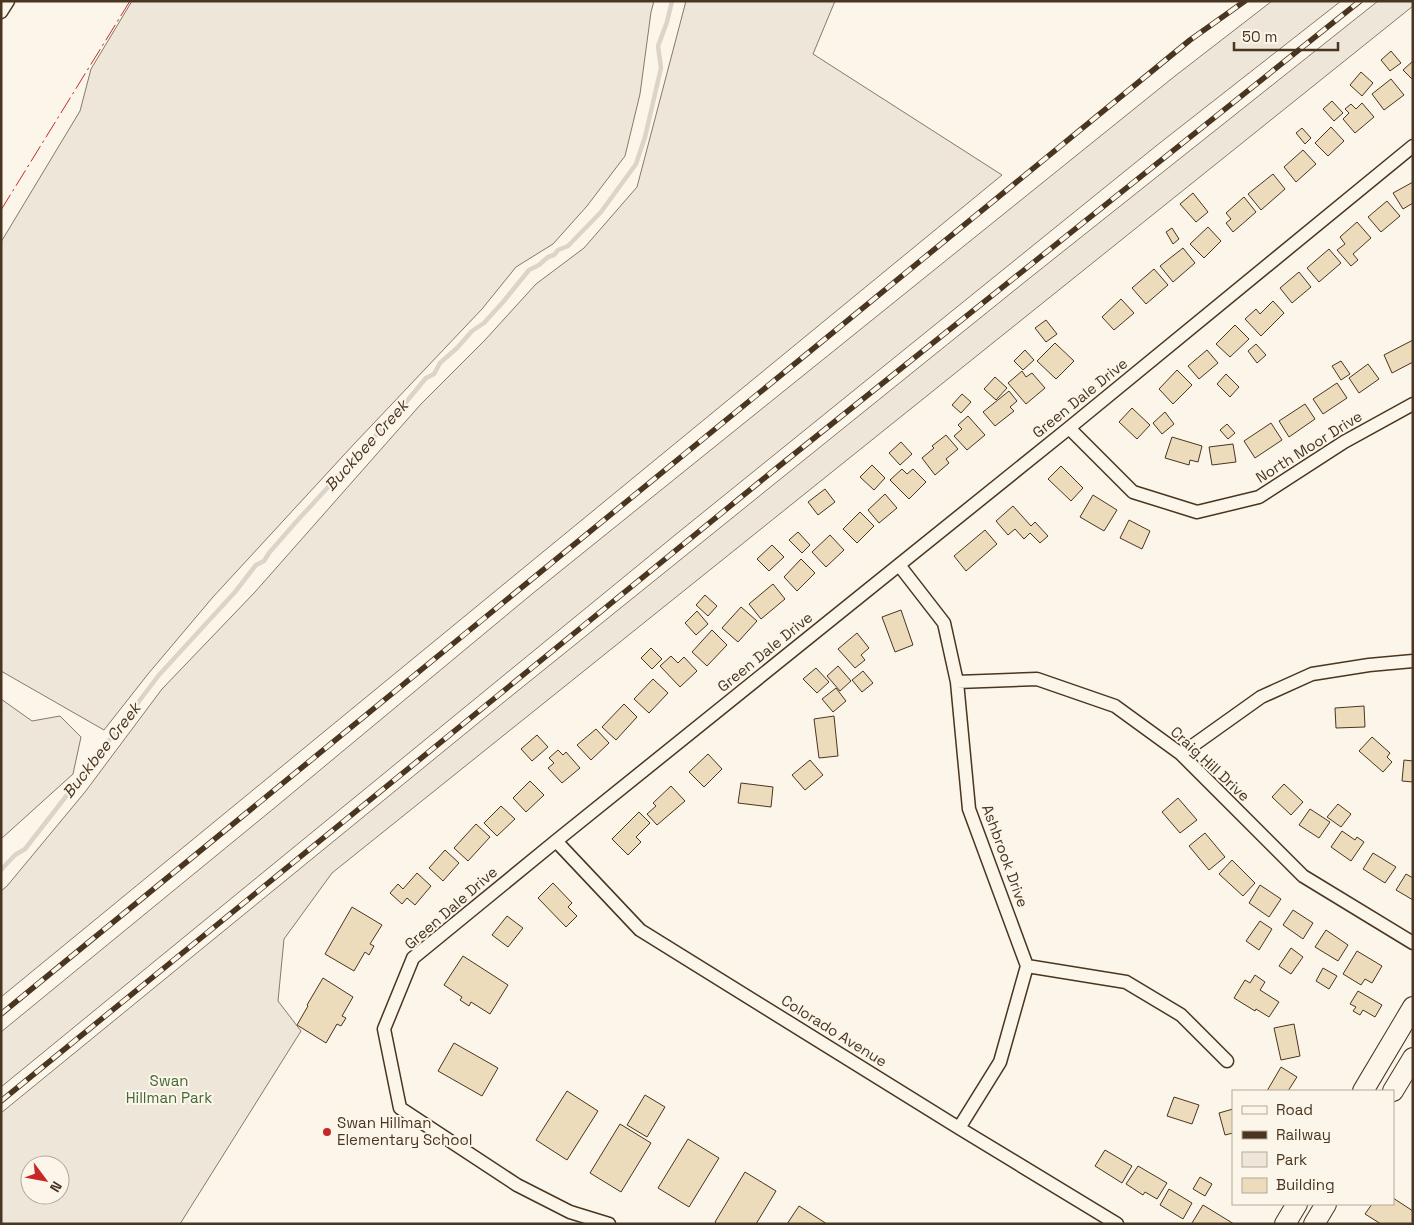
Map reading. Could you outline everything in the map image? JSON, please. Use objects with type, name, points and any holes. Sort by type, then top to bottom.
[{"type":"main road","points":[[1364,1090],[1413,1006]]},
{"type":"main road","points":[[1394,1090],[1413,1058]]},
{"type":"main road","points":[[1285,1224],[1296,1205]]},
{"type":"main road","points":[[1314,1224],[1325,1205]]},
{"type":"street","name":"Green Dale Drive","points":[[609,1224],[570,1212],[510,1180],[400,1108],[384,1029],[413,958],[1069,428],[1413,146]]},
{"type":"street","name":"North Moor Drive","points":[[1069,428],[1133,492],[1197,512],[1258,497],[1344,442],[1413,404]]},
{"type":"street","name":"Ashbrook Drive","points":[[899,565],[944,622],[957,682],[969,809],[1027,966]]},
{"type":"street","points":[[1180,754],[1261,697],[1312,674],[1368,665],[1413,661]]},
{"type":"street","name":"Craig Hill Drive","points":[[957,682],[1036,679],[1115,706],[1180,754],[1303,876],[1413,942]]},
{"type":"street","name":"Colorado Avenue","points":[[556,841],[640,930],[1117,1224]]},
{"type":"street","points":[[959,1128],[1000,1062],[1027,966],[1126,982],[1181,1015],[1227,1062]]},
{"type":"green space","points":[[132,1],[654,1],[640,94],[625,156],[587,206],[553,244],[516,267],[482,309],[213,597],[104,730],[1,671],[1,242],[80,111],[91,69]]},
{"type":"green space","points":[[686,1],[835,1],[813,54],[1002,175],[1,997],[1,891],[85,792],[162,689],[255,592],[421,404],[485,340],[536,284],[584,248],[637,187]]},
{"type":"green space","points":[[1272,1],[1341,1],[1156,146],[680,531],[1,1087],[1,1032],[532,594],[1175,76]]},
{"type":"green space","name":"Swan Hillman Park","points":[[1378,1],[1413,1],[1413,6],[332,873],[284,939],[278,1001],[301,1031],[180,1224],[1,1224],[1,1113],[504,702],[1026,281]]},
{"type":"green space","points":[[1,699],[32,721],[60,716],[81,737],[73,774],[1,839]]},
{"type":"building","points":[[1391,51],[1401,63],[1390,71],[1381,60]]},
{"type":"building","points":[[1413,61],[1413,80],[1403,70]]},
{"type":"building","points":[[1361,72],[1373,83],[1362,96],[1350,85]]},
{"type":"building","points":[[1391,79],[1404,95],[1384,110],[1372,94]]},
{"type":"building","points":[[1332,101],[1343,113],[1334,121],[1323,109]]},
{"type":"building","points":[[1362,103],[1374,117],[1355,133],[1343,119],[1349,113],[1345,109],[1351,104],[1356,109]]},
{"type":"building","points":[[1331,127],[1344,141],[1328,156],[1315,143]]},
{"type":"building","points":[[1302,128],[1311,138],[1305,144],[1296,133]]},
{"type":"building","points":[[1303,150],[1316,164],[1296,182],[1284,167]]},
{"type":"building","points":[[1273,174],[1285,189],[1261,210],[1248,194]]},
{"type":"building","points":[[1413,182],[1413,203],[1403,209],[1393,193]]},
{"type":"building","points":[[1193,193],[1208,212],[1196,222],[1180,204]]},
{"type":"building","points":[[1244,197],[1256,212],[1233,232],[1226,223],[1231,219],[1226,213]]},
{"type":"building","points":[[1387,201],[1400,216],[1381,232],[1368,217]]},
{"type":"building","points":[[1357,222],[1371,238],[1353,254],[1358,260],[1351,266],[1337,250],[1345,244],[1340,237]]},
{"type":"building","points":[[1208,227],[1221,241],[1204,258],[1190,244]]},
{"type":"building","points":[[1172,228],[1179,239],[1173,244],[1166,232]]},
{"type":"building","points":[[1183,248],[1195,263],[1173,282],[1160,266]]},
{"type":"building","points":[[1329,249],[1341,263],[1319,282],[1307,268]]},
{"type":"building","points":[[1154,269],[1168,285],[1146,304],[1132,288]]},
{"type":"building","points":[[1299,272],[1311,287],[1292,303],[1280,288]]},
{"type":"building","points":[[1121,299],[1134,313],[1114,330],[1102,317]]},
{"type":"building","points":[[1273,301],[1284,313],[1261,336],[1245,319],[1256,309],[1260,314]]},
{"type":"building","points":[[1046,320],[1057,334],[1046,342],[1035,328]]},
{"type":"building","points":[[1235,325],[1249,339],[1230,357],[1216,344]]},
{"type":"building","points":[[1413,340],[1413,362],[1392,373],[1384,355]]},
{"type":"building","points":[[1055,343],[1074,361],[1056,379],[1037,361]]},
{"type":"building","points":[[1256,344],[1266,355],[1257,363],[1248,351]]},
{"type":"building","points":[[1025,350],[1034,360],[1023,370],[1014,361]]},
{"type":"building","points":[[1207,350],[1218,363],[1199,379],[1188,366]]},
{"type":"building","points":[[1341,361],[1350,374],[1341,380],[1332,366]]},
{"type":"building","points":[[1368,364],[1379,379],[1359,393],[1349,378]]},
{"type":"building","points":[[1177,370],[1192,385],[1173,404],[1159,389]]},
{"type":"building","points":[[1022,371],[1026,377],[1032,373],[1045,388],[1026,404],[1008,383]]},
{"type":"building","points":[[1226,374],[1239,387],[1230,397],[1217,384]]},
{"type":"building","points":[[995,377],[1007,388],[996,400],[984,389]]},
{"type":"building","points":[[1337,383],[1347,398],[1323,414],[1313,399]]},
{"type":"building","points":[[1009,391],[1017,401],[1010,407],[1014,411],[995,426],[983,412]]},
{"type":"building","points":[[962,394],[971,402],[961,413],[952,405]]},
{"type":"building","points":[[1305,404],[1315,419],[1289,437],[1279,421]]},
{"type":"building","points":[[1132,408],[1150,425],[1137,439],[1119,422]]},
{"type":"building","points":[[1165,412],[1174,424],[1162,434],[1153,423]]},
{"type":"building","points":[[968,416],[985,435],[967,450],[954,436],[962,429],[958,425]]},
{"type":"building","points":[[1271,423],[1282,440],[1255,458],[1244,441]]},
{"type":"building","points":[[1227,424],[1235,433],[1228,439],[1220,430]]},
{"type":"building","points":[[946,435],[958,449],[946,459],[949,463],[935,475],[922,458],[934,448],[932,446]]},
{"type":"building","points":[[1172,437],[1202,446],[1198,462],[1190,460],[1189,465],[1165,458]]},
{"type":"building","points":[[901,442],[912,454],[900,465],[889,453]]},
{"type":"building","points":[[1233,444],[1236,462],[1212,465],[1209,447]]},
{"type":"building","points":[[872,465],[885,478],[874,490],[860,477]]},
{"type":"building","points":[[1061,466],[1083,488],[1071,501],[1048,479]]},
{"type":"building","points":[[902,469],[907,474],[913,469],[926,482],[909,499],[890,480]]},
{"type":"building","points":[[825,489],[835,502],[818,515],[808,502]]},
{"type":"building","points":[[885,494],[897,508],[879,523],[868,510]]},
{"type":"building","points":[[1093,495],[1117,510],[1104,531],[1080,517]]},
{"type":"building","points":[[1013,506],[1031,526],[1035,522],[1048,536],[1040,543],[1030,533],[1024,539],[1015,529],[1008,535],[996,521]]},
{"type":"building","points":[[860,512],[874,526],[857,543],[843,529]]},
{"type":"building","points":[[1129,520],[1150,531],[1142,549],[1120,538]]},
{"type":"building","points":[[985,530],[997,544],[966,571],[954,556]]},
{"type":"building","points":[[798,532],[810,545],[802,553],[789,540]]},
{"type":"building","points":[[830,535],[844,550],[826,567],[812,552]]},
{"type":"building","points":[[772,545],[784,557],[769,571],[757,559]]},
{"type":"building","points":[[801,559],[815,573],[797,591],[784,577]]},
{"type":"building","points":[[773,584],[785,599],[761,619],[749,604]]},
{"type":"building","points":[[705,595],[717,606],[708,616],[696,605]]},
{"type":"building","points":[[741,607],[757,621],[738,642],[722,628]]},
{"type":"building","points":[[901,610],[913,645],[895,652],[882,617]]},
{"type":"building","points":[[697,611],[708,624],[696,635],[685,623]]},
{"type":"building","points":[[712,630],[727,645],[707,666],[692,652]]},
{"type":"building","points":[[857,633],[869,648],[861,655],[865,660],[855,668],[838,649]]},
{"type":"building","points":[[651,648],[662,659],[652,669],[641,658]]},
{"type":"building","points":[[671,656],[678,663],[684,657],[697,671],[680,687],[660,666]]},
{"type":"building","points":[[838,666],[851,681],[840,691],[827,676]]},
{"type":"building","points":[[816,668],[829,682],[817,693],[803,679]]},
{"type":"building","points":[[863,671],[873,683],[862,692],[852,680]]},
{"type":"building","points":[[653,679],[668,693],[649,713],[634,699]]},
{"type":"building","points":[[836,688],[846,701],[833,712],[822,699]]},
{"type":"building","points":[[624,704],[637,717],[616,740],[602,727]]},
{"type":"building","points":[[1364,706],[1365,727],[1336,728],[1335,708]]},
{"type":"building","points":[[834,716],[838,756],[819,758],[814,719]]},
{"type":"building","points":[[596,729],[609,743],[591,760],[577,745]]},
{"type":"building","points":[[537,735],[548,747],[532,761],[521,749]]},
{"type":"building","points":[[1372,737],[1390,753],[1387,757],[1392,762],[1383,772],[1359,751]]},
{"type":"building","points":[[558,750],[563,755],[566,752],[580,768],[562,783],[548,768],[554,763],[549,758]]},
{"type":"building","points":[[708,754],[722,769],[704,787],[689,772]]},
{"type":"building","points":[[810,760],[823,775],[805,790],[792,775]]},
{"type":"building","points":[[1404,760],[1413,761],[1413,782],[1402,781]]},
{"type":"building","points":[[530,781],[544,795],[526,812],[513,798]]},
{"type":"building","points":[[741,783],[773,787],[771,807],[738,803]]},
{"type":"building","points":[[1284,784],[1303,802],[1291,815],[1272,797]]},
{"type":"building","points":[[671,786],[685,801],[657,825],[647,814],[656,806],[653,803]]},
{"type":"building","points":[[1178,798],[1197,820],[1180,833],[1162,812]]},
{"type":"building","points":[[1338,804],[1351,814],[1341,827],[1327,817]]},
{"type":"building","points":[[501,806],[515,819],[497,836],[484,823]]},
{"type":"building","points":[[1310,809],[1330,822],[1319,838],[1299,825]]},
{"type":"building","points":[[639,812],[650,823],[636,837],[641,842],[628,855],[612,839]]},
{"type":"building","points":[[476,824],[490,837],[468,861],[454,848]]},
{"type":"building","points":[[1342,831],[1355,840],[1357,837],[1364,842],[1351,861],[1331,847]]},
{"type":"building","points":[[1205,833],[1225,857],[1209,870],[1189,846]]},
{"type":"building","points":[[445,850],[459,863],[443,881],[429,868]]},
{"type":"building","points":[[1373,853],[1396,867],[1385,883],[1363,869]]},
{"type":"building","points":[[1232,860],[1255,883],[1243,896],[1219,874]]},
{"type":"building","points":[[417,873],[431,886],[415,905],[407,898],[402,904],[390,893],[398,884],[403,889]]},
{"type":"building","points":[[1406,874],[1413,878],[1413,900],[1396,890]]},
{"type":"building","points":[[553,883],[572,903],[568,907],[577,916],[566,927],[538,898]]},
{"type":"building","points":[[1260,885],[1281,899],[1269,917],[1249,903]]},
{"type":"building","points":[[352,907],[382,925],[370,944],[374,946],[369,955],[365,952],[354,971],[325,954]]},
{"type":"building","points":[[1293,910],[1313,923],[1303,939],[1283,925]]},
{"type":"building","points":[[507,916],[523,928],[508,947],[492,935]]},
{"type":"building","points":[[1260,921],[1272,929],[1259,950],[1246,941]]},
{"type":"building","points":[[1326,930],[1348,945],[1338,961],[1315,947]]},
{"type":"building","points":[[1291,948],[1303,957],[1291,974],[1279,966]]},
{"type":"building","points":[[1357,951],[1382,966],[1372,983],[1365,979],[1361,985],[1343,974]]},
{"type":"building","points":[[463,956],[508,985],[490,1014],[471,1002],[469,1006],[460,1000],[462,997],[444,985]]},
{"type":"building","points":[[1323,968],[1337,976],[1329,989],[1316,981]]},
{"type":"building","points":[[1255,975],[1265,982],[1260,990],[1279,1002],[1269,1017],[1234,998],[1245,980],[1250,983]]},
{"type":"building","points":[[323,978],[353,997],[342,1016],[346,1018],[341,1026],[337,1024],[326,1043],[297,1025]]},
{"type":"building","points":[[1358,991],[1382,1005],[1375,1017],[1363,1010],[1360,1015],[1353,1011],[1356,1007],[1350,1004]]},
{"type":"building","points":[[1294,1024],[1300,1056],[1281,1060],[1274,1028]]},
{"type":"building","points":[[454,1043],[498,1068],[482,1096],[438,1071]]},
{"type":"building","points":[[1281,1067],[1297,1077],[1289,1090],[1268,1090]]},
{"type":"building","points":[[567,1091],[598,1111],[567,1160],[536,1140]]},
{"type":"building","points":[[645,1095],[665,1107],[647,1137],[627,1125]]},
{"type":"building","points":[[1174,1097],[1199,1105],[1192,1124],[1167,1116]]},
{"type":"building","points":[[1232,1109],[1232,1133],[1225,1135],[1219,1113]]},
{"type":"building","points":[[620,1124],[651,1143],[621,1192],[590,1173]]},
{"type":"building","points":[[688,1139],[719,1158],[689,1207],[658,1188]]},
{"type":"building","points":[[1105,1150],[1132,1166],[1122,1183],[1095,1166]]},
{"type":"building","points":[[1138,1166],[1167,1183],[1157,1199],[1145,1192],[1143,1195],[1126,1184]]},
{"type":"building","points":[[745,1172],[776,1191],[756,1224],[717,1224],[715,1222]]},
{"type":"building","points":[[1200,1177],[1212,1184],[1205,1196],[1193,1189]]},
{"type":"building","points":[[1169,1189],[1192,1203],[1183,1219],[1160,1205]]},
{"type":"building","points":[[1394,1199],[1413,1211],[1413,1224],[1381,1224],[1365,1214],[1371,1205],[1394,1205]]},
{"type":"building","points":[[1203,1205],[1234,1224],[1193,1224]]},
{"type":"building","points":[[799,1206],[827,1224],[787,1224]]},
{"type":"waterway","name":"Buckbee Creek","points":[[1,870],[15,855],[25,849],[159,675],[235,592],[256,565],[264,561],[296,522],[402,407],[426,378],[434,374],[440,363],[472,331],[484,323],[529,270],[554,255],[558,250],[568,246],[601,212],[636,164],[645,137],[661,68],[658,46],[672,1]]},
{"type":"railway","points":[[1,1014],[1190,40],[1245,1]]},
{"type":"railway","points":[[1,1101],[778,467],[1360,1]]},
{"type":"power","points":[[1,210],[130,1]]},
{"type":"place","name":"Swan Hillman Elementary School","points":[[327,1132]]}]
